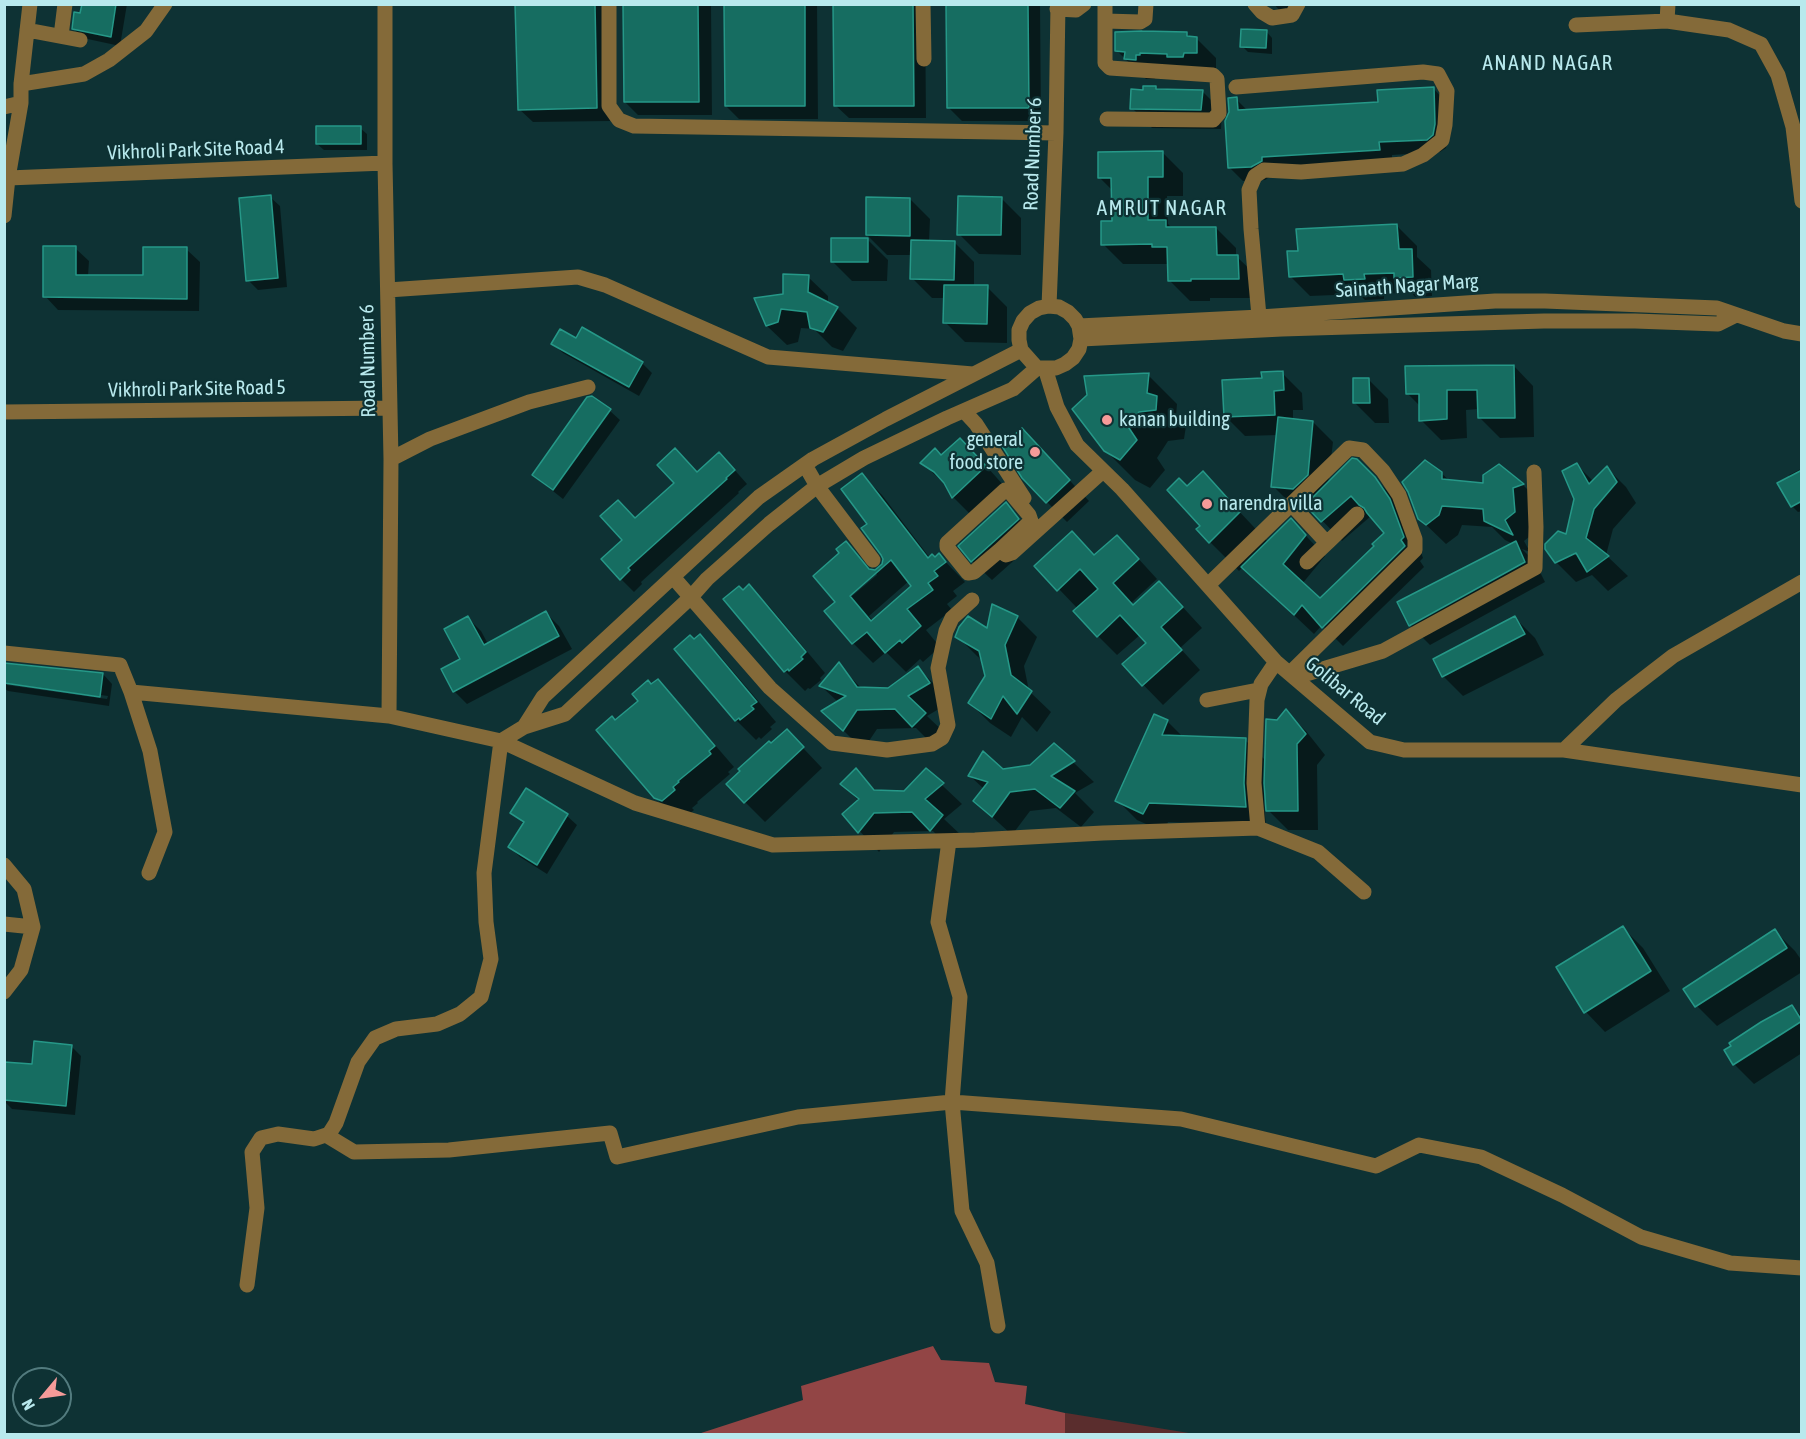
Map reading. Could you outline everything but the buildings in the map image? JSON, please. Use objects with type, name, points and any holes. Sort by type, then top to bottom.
[{"type":"street","points":[[4,216],[21,103],[30,4]]},
{"type":"street","points":[[61,36],[65,4]]},
{"type":"street","points":[[21,84],[84,74],[109,60],[146,31],[165,4]]},
{"type":"street","name":"Road Number 6","points":[[385,4],[385,163],[391,459],[389,716]]},
{"type":"street","points":[[609,4],[609,106],[619,120],[634,126],[1056,133]]},
{"type":"street","points":[[924,4],[924,59]]},
{"type":"street","points":[[1057,7],[1076,10],[1084,4]]},
{"type":"street","points":[[1105,4],[1105,63],[1110,68],[1213,75],[1217,79],[1219,113],[1213,120],[1107,119]]},
{"type":"street","points":[[1105,21],[1140,22],[1145,20],[1146,4]]},
{"type":"street","points":[[1255,4],[1272,18],[1292,15],[1299,4]]},
{"type":"street","points":[[1667,21],[1668,4]]},
{"type":"street","name":"Road Number 6","points":[[1049,306],[1056,133],[1057,7]]},
{"type":"street","points":[[1576,25],[1667,21],[1729,30],[1761,44],[1778,75],[1793,127],[1802,201]]},
{"type":"street","points":[[27,30],[80,40]]},
{"type":"street","points":[[1236,87],[1423,72],[1438,74],[1447,91],[1442,140],[1423,155],[1403,164],[1300,172],[1264,170],[1255,176],[1249,190],[1260,324],[1544,321],[1718,324],[1736,315]]},
{"type":"street","points":[[4,107],[21,103]]},
{"type":"street","name":"Vikhroli Park Site Road 4","points":[[8,178],[385,163]]},
{"type":"street","points":[[388,290],[578,277],[605,285],[768,357],[974,374]]},
{"type":"street","name":"Sainath Nagar Marg","points":[[1080,332],[1260,324],[1495,301],[1545,301],[1717,308],[1784,331],[1802,334]]},
{"type":"street","points":[[1544,321],[1545,301]]},
{"type":"street","points":[[501,741],[524,727],[565,714],[691,597],[707,579],[769,524],[817,486],[864,458],[1013,389],[1041,368],[1056,368],[1073,358],[1079,349],[1080,332],[1068,312],[1059,307],[1049,306],[1030,313],[1019,330],[1022,350],[876,425],[805,465],[759,497],[543,697],[524,727]]},
{"type":"street","name":"Golibar Road","points":[[1022,350],[1041,368],[1057,407],[1077,445],[1122,489],[1276,662],[1370,742],[1404,750],[1564,750],[1802,785]]},
{"type":"street","points":[[391,459],[430,439],[529,402],[588,387]]},
{"type":"street","points":[[933,395],[947,418]]},
{"type":"street","name":"Vikhroli Park Site Road 5","points":[[4,412],[390,408]]},
{"type":"street","points":[[964,411],[976,424],[1025,500]]},
{"type":"street","points":[[1208,585],[1349,448],[1362,450],[1383,471],[1399,495],[1415,539],[1415,550],[1293,675]]},
{"type":"street","points":[[805,465],[817,486],[873,560]]},
{"type":"street","points":[[1000,550],[1006,555],[1012,553],[1103,471]]},
{"type":"street","points":[[1293,675],[1383,651],[1534,568],[1536,527],[1534,472]]},
{"type":"street","points":[[1005,490],[1010,491],[1029,515],[1031,521],[1000,550],[974,572],[968,573],[947,547],[947,543],[1005,490]]},
{"type":"street","points":[[1291,504],[1327,543]]},
{"type":"street","points":[[1307,562],[1356,514]]},
{"type":"street","points":[[673,577],[770,688],[831,743],[887,750],[932,744],[942,738],[948,725],[938,668],[946,631],[952,618],[972,600]]},
{"type":"street","points":[[1564,750],[1616,700],[1673,656],[1802,582]]},
{"type":"street","points":[[594,648],[612,670]]},
{"type":"street","points":[[4,653],[120,665],[150,751],[165,832],[149,873]]},
{"type":"street","points":[[1258,828],[1254,783],[1258,690],[1276,662]]},
{"type":"street","points":[[1207,700],[1258,690]]},
{"type":"street","points":[[131,692],[389,716],[501,741],[635,803],[773,845],[949,841],[1258,828],[1318,852],[1364,892]]},
{"type":"street","points":[[248,1285],[257,1208],[252,1152],[261,1138],[278,1134],[314,1139],[329,1134],[336,1123],[358,1062],[375,1038],[396,1029],[437,1024],[460,1014],[481,997],[491,959],[483,873],[501,741]]},
{"type":"street","points":[[949,841],[938,922],[960,997],[952,1102],[962,1211],[987,1263],[998,1326]]},
{"type":"street","points":[[4,865],[24,889],[33,927],[21,970],[4,993]]},
{"type":"street","points":[[4,924],[33,927]]},
{"type":"street","points":[[326,1135],[354,1152],[449,1150],[610,1133],[617,1157],[798,1117],[952,1102],[1181,1119],[1376,1166],[1419,1145],[1481,1157],[1562,1195],[1641,1237],[1730,1263],[1802,1268]]},
{"type":"shaded area","points":[[933,1346],[941,1360],[989,1363],[995,1382],[1027,1386],[1025,1404],[1065,1413],[1065,1434],[698,1434],[803,1400],[801,1386]]},
{"type":"shaded area","points":[[1066,1413],[1195,1434],[1065,1434]]},
{"type":"place","name":"kanan building","points":[[1107,420]]},
{"type":"place","name":"general food store","points":[[1035,452]]},
{"type":"place","name":"narendra villa","points":[[1207,504]]},
{"type":"district","name":"ANAND NAGAR","points":[[1548,63]]},
{"type":"district","name":"AMRUT NAGAR","points":[[1162,208]]}]
